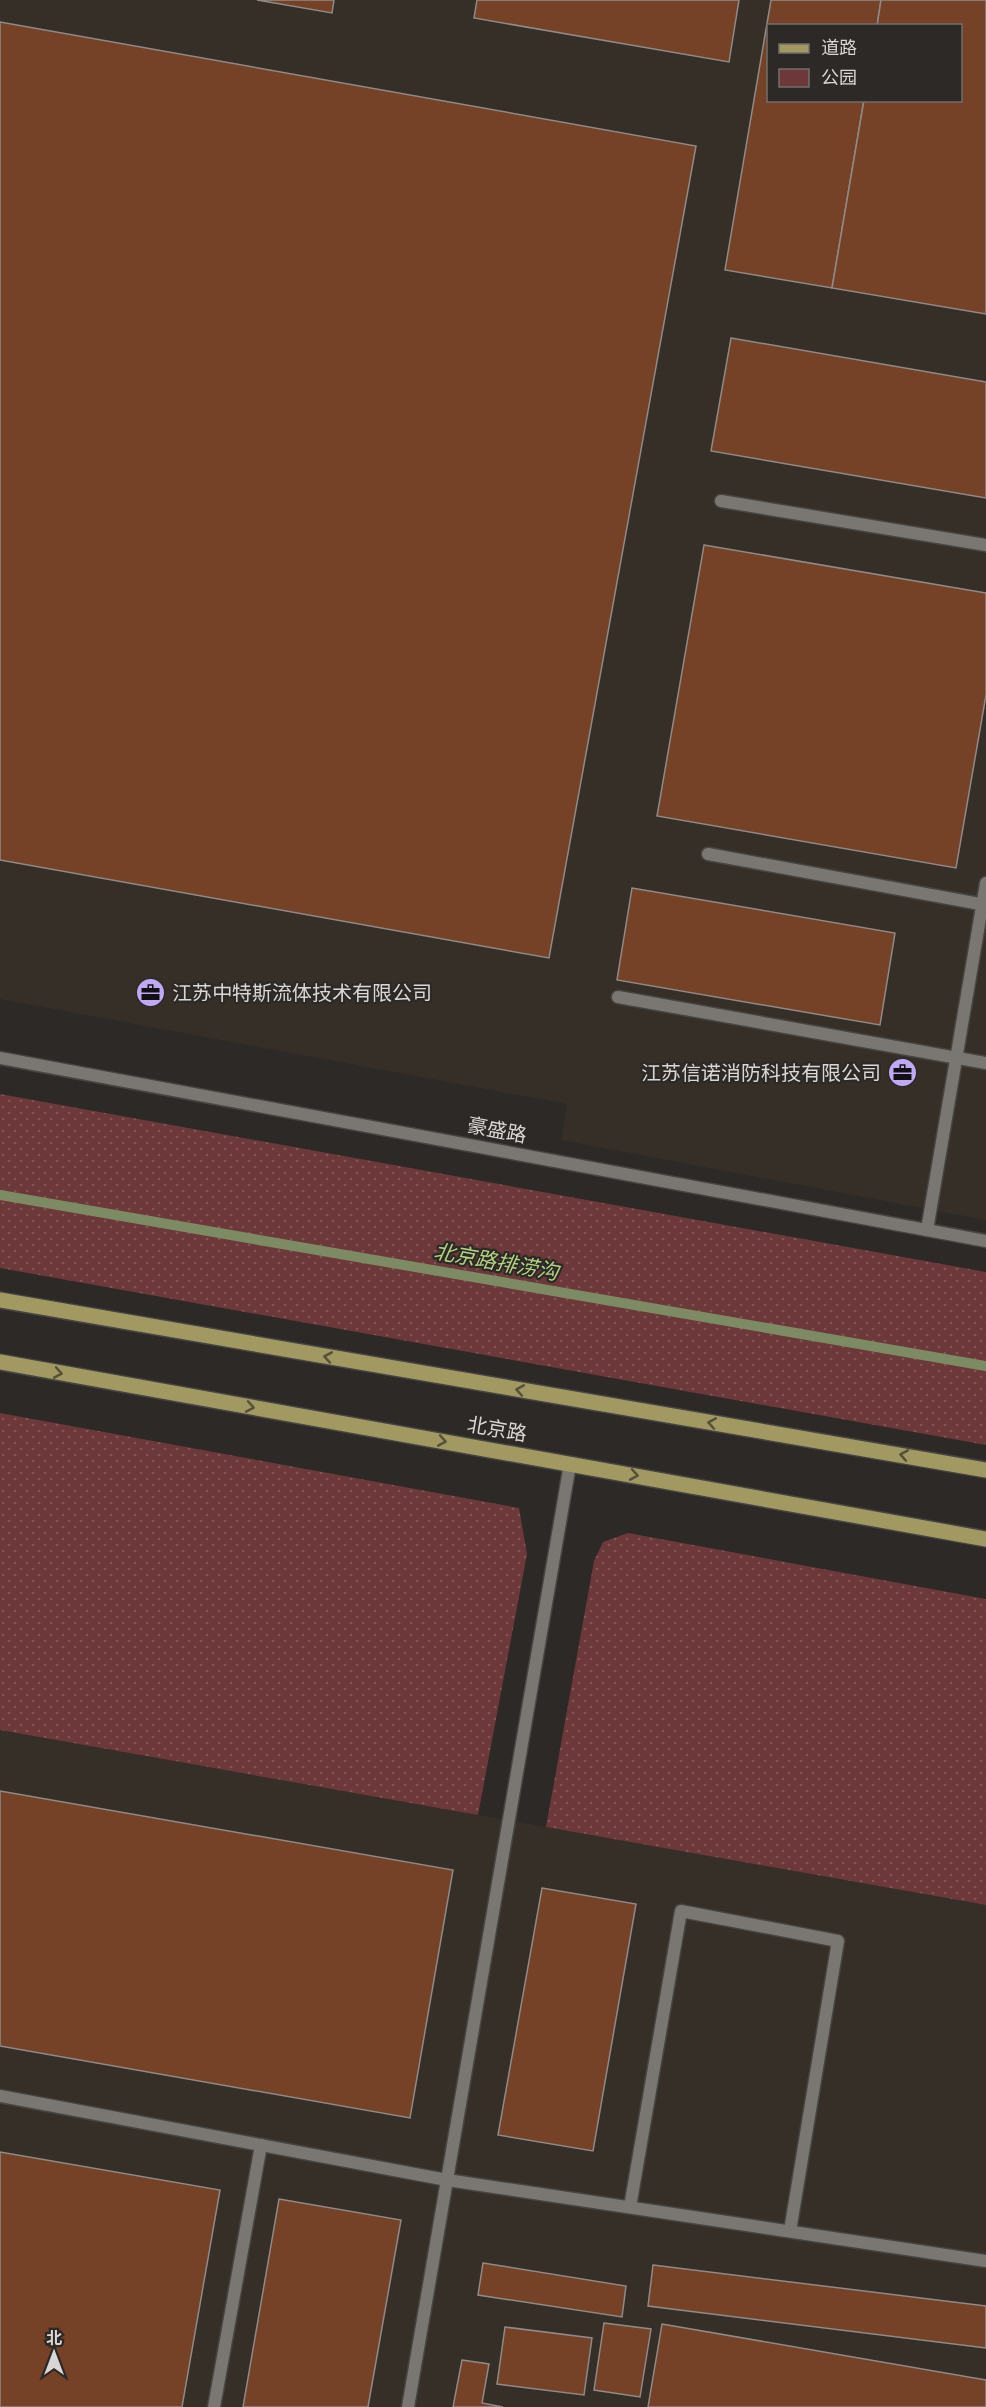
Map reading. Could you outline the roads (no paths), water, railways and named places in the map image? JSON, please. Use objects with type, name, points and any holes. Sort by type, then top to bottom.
[{"type":"main road","points":[[0,1300],[986,1470]]},
{"type":"main road","name":"北京路","points":[[0,1362],[986,1539]]},
{"type":"lane","points":[[721,501],[986,545]]},
{"type":"lane","points":[[708,854],[984,905]]},
{"type":"lane","points":[[927,1230],[986,883]]},
{"type":"lane","points":[[618,997],[986,1063]]},
{"type":"lane","name":"豪盛路","points":[[0,1058],[986,1241]]},
{"type":"lane","points":[[408,2407],[570,1464]]},
{"type":"lane","points":[[630,2207],[681,1911],[838,1941],[790,2231]]},
{"type":"lane","points":[[0,2096],[447,2180],[986,2261]]},
{"type":"lane","points":[[214,2407],[261,2145]]},
{"type":"waterway","name":"北京路排涝沟","points":[[0,1195],[986,1366]]},
{"type":"place","name":"江苏中特斯流体技术有限公司","points":[[151,993]]},
{"type":"place","name":"江苏信诺消防科技有限公司","points":[[902,1073]]}]
